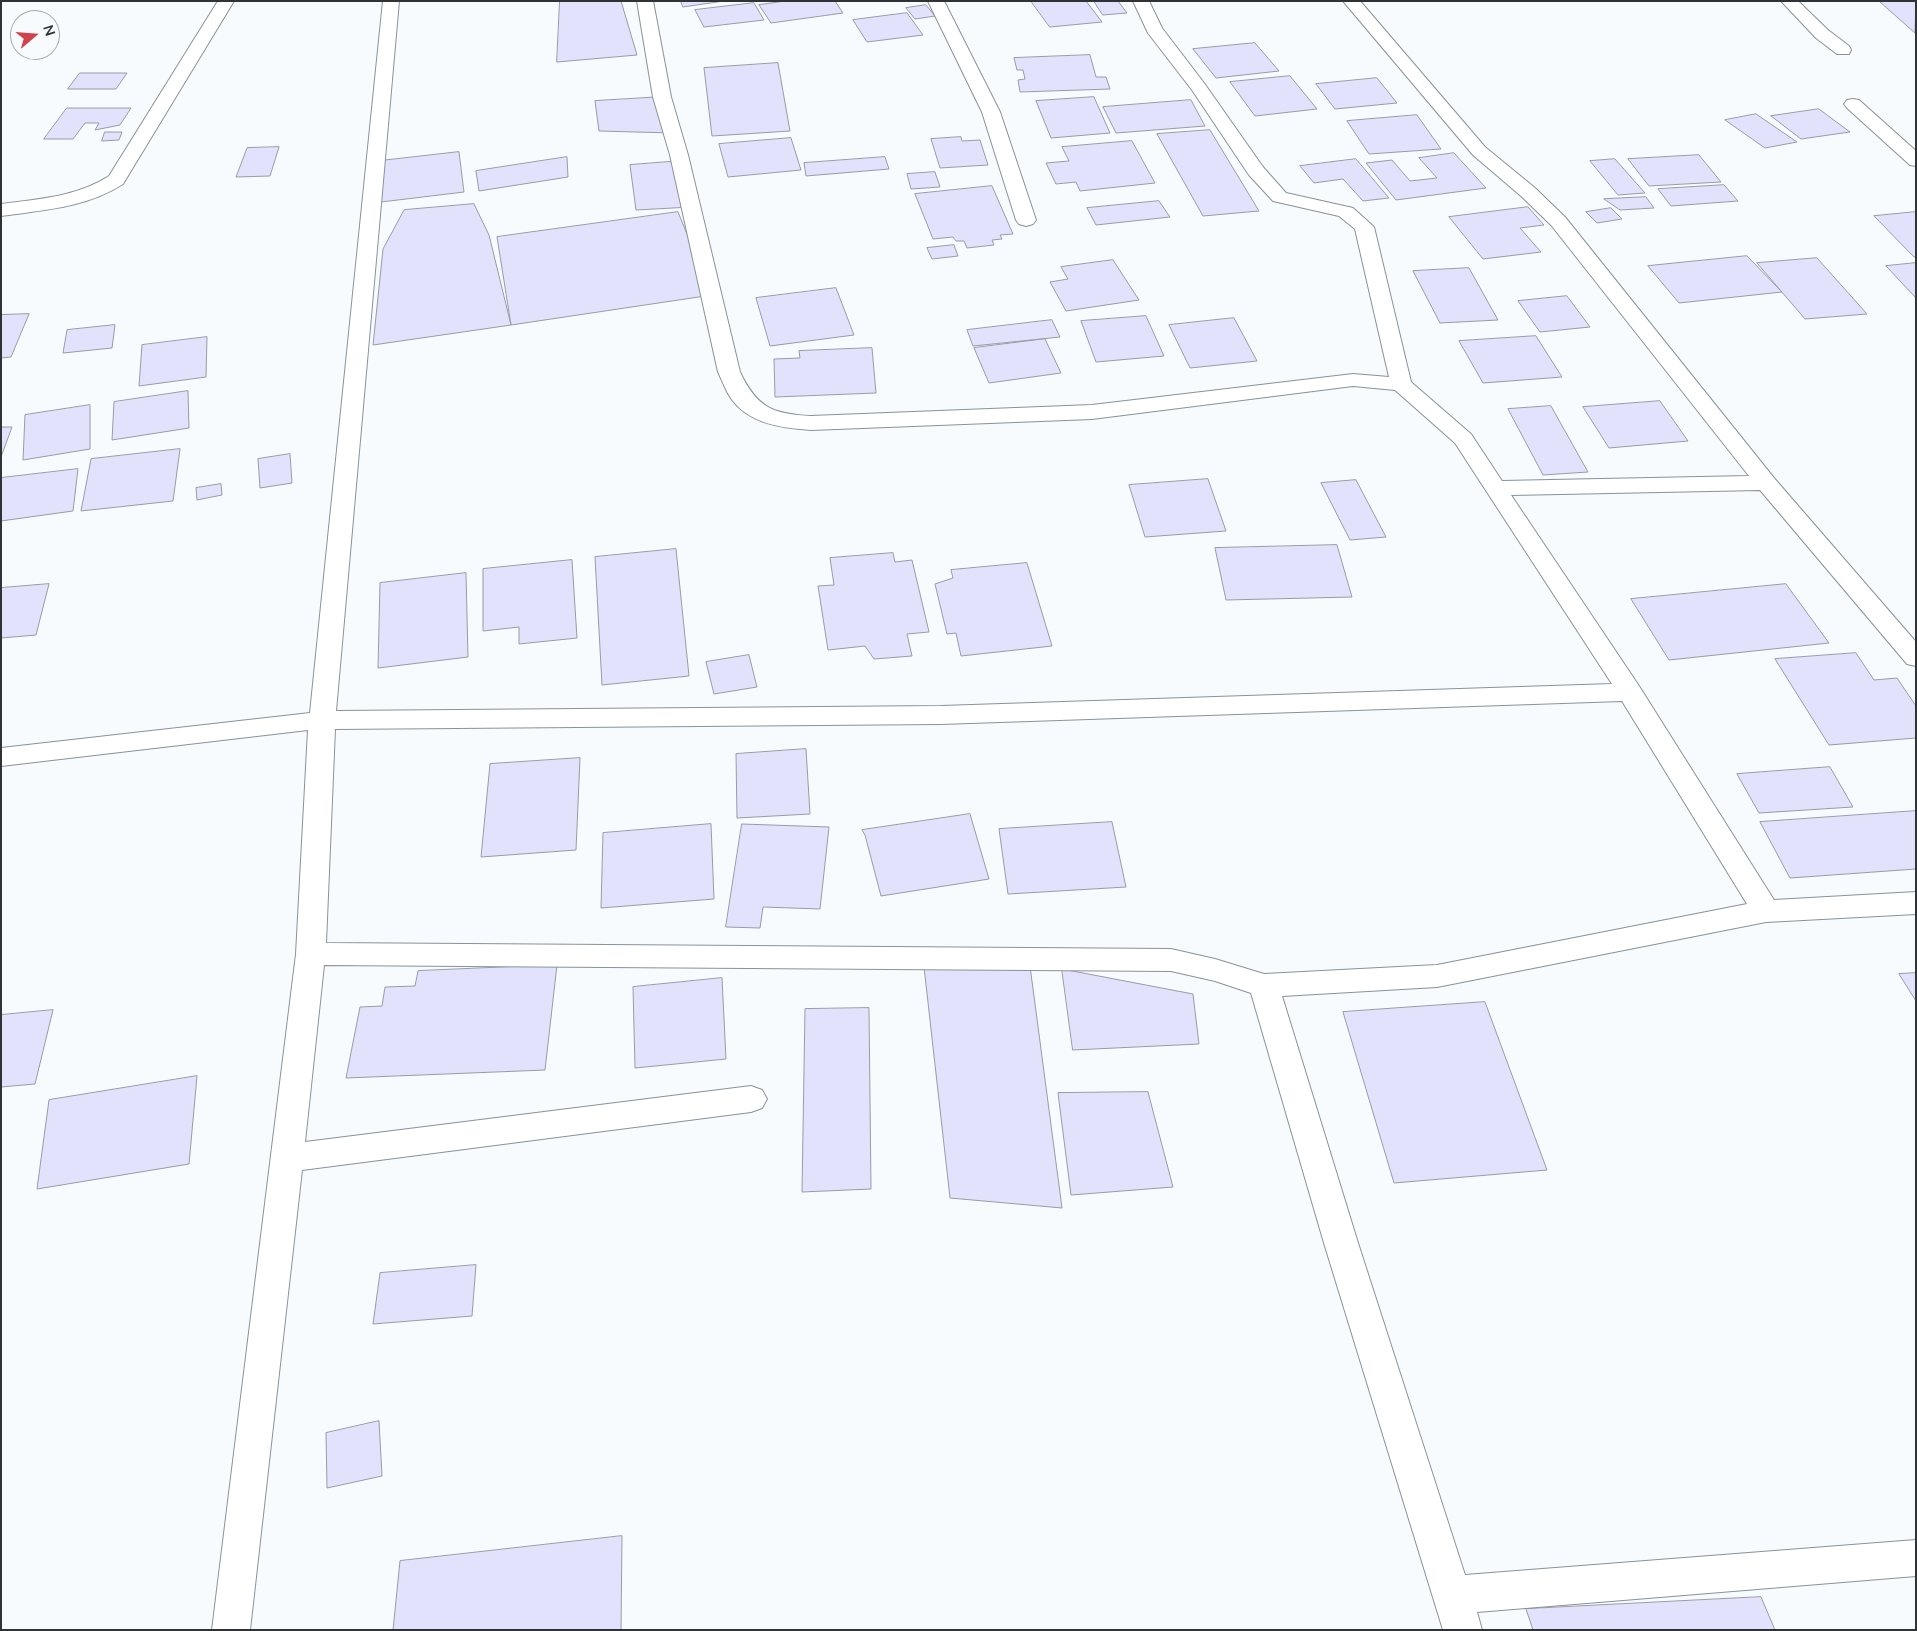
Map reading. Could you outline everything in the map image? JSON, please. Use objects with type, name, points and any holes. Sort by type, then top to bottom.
[{"type":"street","points":[[1,210],[88,196],[105,189],[116,180],[226,1]]},
{"type":"street","points":[[231,1630],[311,954],[322,720],[391,1]]},
{"type":"street","points":[[645,1],[662,97],[679,155],[730,372],[740,395],[760,412],[781,421],[811,423],[1092,412],[1353,380],[1401,384]]},
{"type":"street","points":[[936,1],[991,112],[1026,220]]},
{"type":"street","points":[[1141,1],[1154,29],[1198,87],[1256,171],[1280,197],[1346,212],[1364,227],[1401,384],[1463,438],[1630,692],[1766,911]]},
{"type":"street","points":[[1350,1],[1479,151],[1528,192],[1558,222],[1766,483],[1916,658]]},
{"type":"street","points":[[1789,1],[1822,34],[1843,50]]},
{"type":"street","points":[[1853,104],[1916,161]]},
{"type":"street","points":[[1495,488],[1766,483]]},
{"type":"street","points":[[1,757],[322,720],[941,715],[1630,692]]},
{"type":"street","points":[[311,954],[1170,960],[1215,970],[1264,985],[1437,976],[1766,911],[1916,903]]},
{"type":"street","points":[[1264,985],[1341,1243],[1458,1612],[1916,1558]]},
{"type":"street","points":[[287,1158],[751,1098]]},
{"type":"building","points":[[560,1],[621,1],[637,55],[557,62]]},
{"type":"building","points":[[681,1],[724,1],[683,7]]},
{"type":"building","points":[[786,1],[835,1],[843,13],[771,23],[759,5]]},
{"type":"building","points":[[1031,1],[1086,1],[1102,22],[1050,27]]},
{"type":"building","points":[[1094,1],[1118,1],[1127,13],[1103,15]]},
{"type":"building","points":[[1887,1],[1916,1],[1915,33],[1880,2]]},
{"type":"building","points":[[754,3],[764,20],[704,27],[695,10]]},
{"type":"building","points":[[926,5],[935,16],[915,19],[906,8]]},
{"type":"building","points":[[907,13],[923,35],[867,42],[853,20]]},
{"type":"building","points":[[1255,43],[1279,71],[1216,78],[1193,49]]},
{"type":"building","points":[[1090,55],[1096,77],[1106,77],[1110,89],[1020,92],[1018,80],[1025,79],[1023,70],[1017,70],[1014,58]]},
{"type":"building","points":[[778,63],[790,131],[712,136],[704,68]]},
{"type":"building","points":[[80,73],[127,73],[116,89],[68,89]]},
{"type":"building","points":[[1290,76],[1317,109],[1255,116],[1230,82]]},
{"type":"building","points":[[1377,78],[1397,103],[1335,109],[1316,84]]},
{"type":"building","points":[[662,97],[672,133],[599,131],[595,101]]},
{"type":"building","points":[[1094,97],[1110,133],[1051,138],[1036,101]]},
{"type":"building","points":[[1191,100],[1205,126],[1116,133],[1103,107]]},
{"type":"building","points":[[67,108],[131,108],[120,125],[95,130],[99,123],[85,123],[73,139],[44,139]]},
{"type":"building","points":[[1819,109],[1850,132],[1801,139],[1771,116]]},
{"type":"building","points":[[1756,114],[1797,142],[1765,148],[1725,120]]},
{"type":"building","points":[[1417,115],[1441,149],[1369,154],[1347,121]]},
{"type":"building","points":[[1210,130],[1259,211],[1203,216],[1157,134]]},
{"type":"building","points":[[105,132],[122,132],[119,140],[102,141]]},
{"type":"building","points":[[961,137],[962,141],[980,140],[988,165],[940,168],[931,139]]},
{"type":"building","points":[[791,138],[801,170],[728,177],[719,144]]},
{"type":"building","points":[[1132,141],[1155,183],[1080,191],[1076,182],[1056,184],[1046,163],[1069,161],[1062,147]]},
{"type":"building","points":[[279,147],[270,176],[236,177],[247,148]]},
{"type":"building","points":[[459,152],[464,192],[381,202],[380,161]]},
{"type":"building","points":[[1454,153],[1486,188],[1396,200],[1366,163],[1392,160],[1410,181],[1437,178],[1419,158]]},
{"type":"building","points":[[1699,155],[1721,182],[1649,186],[1628,159]]},
{"type":"building","points":[[567,157],[568,177],[479,191],[476,171]]},
{"type":"building","points":[[885,157],[889,169],[806,176],[804,163]]},
{"type":"building","points":[[1356,159],[1389,198],[1363,201],[1343,179],[1314,183],[1300,166]]},
{"type":"building","points":[[1615,159],[1645,193],[1618,195],[1590,161]]},
{"type":"building","points":[[681,161],[691,207],[636,210],[630,165]]},
{"type":"building","points":[[935,172],[940,187],[911,189],[907,174]]},
{"type":"building","points":[[1724,185],[1738,201],[1671,206],[1658,189]]},
{"type":"building","points":[[992,186],[1013,234],[1000,235],[1002,239],[992,240],[994,245],[967,248],[964,241],[956,241],[953,237],[933,239],[915,194]]},
{"type":"building","points":[[1646,197],[1654,208],[1620,210],[1604,199]]},
{"type":"building","points":[[1159,201],[1170,217],[1096,225],[1087,208]]},
{"type":"building","points":[[474,204],[489,235],[511,325],[373,345],[383,249],[404,210]]},
{"type":"building","points":[[1528,207],[1544,225],[1520,228],[1541,252],[1483,259],[1449,217]]},
{"type":"building","points":[[1611,208],[1622,219],[1597,223],[1586,212]]},
{"type":"building","points":[[678,212],[712,295],[511,325],[497,237]]},
{"type":"building","points":[[1916,212],[1916,257],[1914,257],[1874,216]]},
{"type":"building","points":[[954,245],[958,256],[932,259],[927,248]]},
{"type":"building","points":[[1747,256],[1782,292],[1679,303],[1648,266]]},
{"type":"building","points":[[1817,258],[1867,314],[1805,319],[1757,263]]},
{"type":"building","points":[[1113,260],[1139,300],[1066,311],[1050,282],[1068,279],[1061,267]]},
{"type":"building","points":[[1916,263],[1916,298],[1886,266]]},
{"type":"building","points":[[1469,268],[1498,320],[1440,323],[1413,271]]},
{"type":"building","points":[[836,288],[854,335],[770,346],[756,298]]},
{"type":"building","points":[[1567,296],[1590,327],[1540,332],[1518,301]]},
{"type":"building","points":[[29,314],[11,357],[1,358],[1,315]]},
{"type":"building","points":[[1146,316],[1164,356],[1096,362],[1081,321]]},
{"type":"building","points":[[1234,318],[1257,361],[1190,368],[1169,325]]},
{"type":"building","points":[[1052,320],[1060,337],[973,346],[967,330]]},
{"type":"building","points":[[115,325],[112,348],[63,353],[67,330]]},
{"type":"building","points":[[1536,336],[1562,377],[1483,383],[1459,341]]},
{"type":"building","points":[[207,337],[206,377],[139,386],[142,345]]},
{"type":"building","points":[[1045,339],[1061,373],[989,383],[974,348]]},
{"type":"building","points":[[872,348],[876,393],[775,397],[774,359],[800,358],[799,351]]},
{"type":"building","points":[[188,391],[189,428],[112,440],[114,402]]},
{"type":"building","points":[[1660,401],[1688,441],[1609,448],[1583,407]]},
{"type":"building","points":[[90,405],[90,449],[23,460],[25,415]]},
{"type":"building","points":[[1551,406],[1588,472],[1543,475],[1508,409]]},
{"type":"building","points":[[1,427],[12,427],[1,457]]},
{"type":"building","points":[[180,449],[173,501],[81,511],[91,459]]},
{"type":"building","points":[[290,454],[292,483],[260,488],[258,459]]},
{"type":"building","points":[[78,469],[73,511],[1,521],[1,478]]},
{"type":"building","points":[[1208,479],[1226,531],[1145,537],[1129,485]]},
{"type":"building","points":[[1356,480],[1386,537],[1350,540],[1321,483]]},
{"type":"building","points":[[221,484],[222,495],[197,500],[196,488]]},
{"type":"building","points":[[1337,545],[1352,597],[1226,600],[1215,548]]},
{"type":"building","points":[[676,549],[689,676],[602,685],[595,557]]},
{"type":"building","points":[[893,553],[895,562],[912,560],[929,632],[907,634],[912,656],[874,659],[865,646],[828,650],[818,586],[834,585],[830,558]]},
{"type":"building","points":[[572,560],[577,638],[519,644],[519,627],[483,631],[483,569]]},
{"type":"building","points":[[1027,563],[1052,646],[961,656],[956,633],[947,634],[935,584],[953,578],[951,570]]},
{"type":"building","points":[[466,573],[468,657],[378,668],[380,583]]},
{"type":"building","points":[[49,584],[36,635],[1,638],[1,588]]},
{"type":"building","points":[[1786,584],[1829,643],[1669,660],[1631,599]]},
{"type":"building","points":[[1856,653],[1874,680],[1897,678],[1916,706],[1916,738],[1829,745],[1775,659]]},
{"type":"building","points":[[749,655],[757,687],[714,694],[706,662]]},
{"type":"building","points":[[806,749],[810,814],[737,818],[736,754]]},
{"type":"building","points":[[580,758],[576,850],[481,857],[490,764]]},
{"type":"building","points":[[1830,767],[1853,807],[1759,813],[1737,774]]},
{"type":"building","points":[[1916,811],[1916,869],[1790,878],[1760,822]]},
{"type":"building","points":[[970,814],[989,879],[881,896],[862,830]]},
{"type":"building","points":[[1112,822],[1126,887],[1008,894],[999,829]]},
{"type":"building","points":[[711,824],[714,899],[601,908],[603,833]]},
{"type":"building","points":[[742,824],[829,827],[820,909],[763,907],[760,928],[726,927]]},
{"type":"building","points":[[557,965],[545,1070],[346,1078],[360,1007],[382,1006],[385,987],[415,986],[418,971]]},
{"type":"building","points":[[1030,966],[1062,1208],[950,1198],[924,967]]},
{"type":"building","points":[[1062,969],[1193,994],[1199,1044],[1073,1050]]},
{"type":"building","points":[[1916,973],[1916,1001],[1899,974]]},
{"type":"building","points":[[722,978],[726,1059],[635,1068],[633,987]]},
{"type":"building","points":[[1485,1002],[1547,1170],[1394,1183],[1343,1012]]},
{"type":"building","points":[[869,1008],[871,1189],[802,1192],[805,1009]]},
{"type":"building","points":[[53,1010],[35,1084],[1,1087],[1,1015]]},
{"type":"building","points":[[197,1076],[189,1164],[37,1189],[49,1100]]},
{"type":"building","points":[[1148,1092],[1173,1187],[1071,1195],[1058,1093]]},
{"type":"building","points":[[476,1265],[472,1316],[373,1324],[380,1273]]},
{"type":"building","points":[[379,1421],[382,1476],[327,1488],[326,1433]]},
{"type":"building","points":[[622,1536],[621,1630],[393,1630],[400,1561]]},
{"type":"building","points":[[1761,1597],[1775,1630],[1533,1630],[1526,1609]]}]
